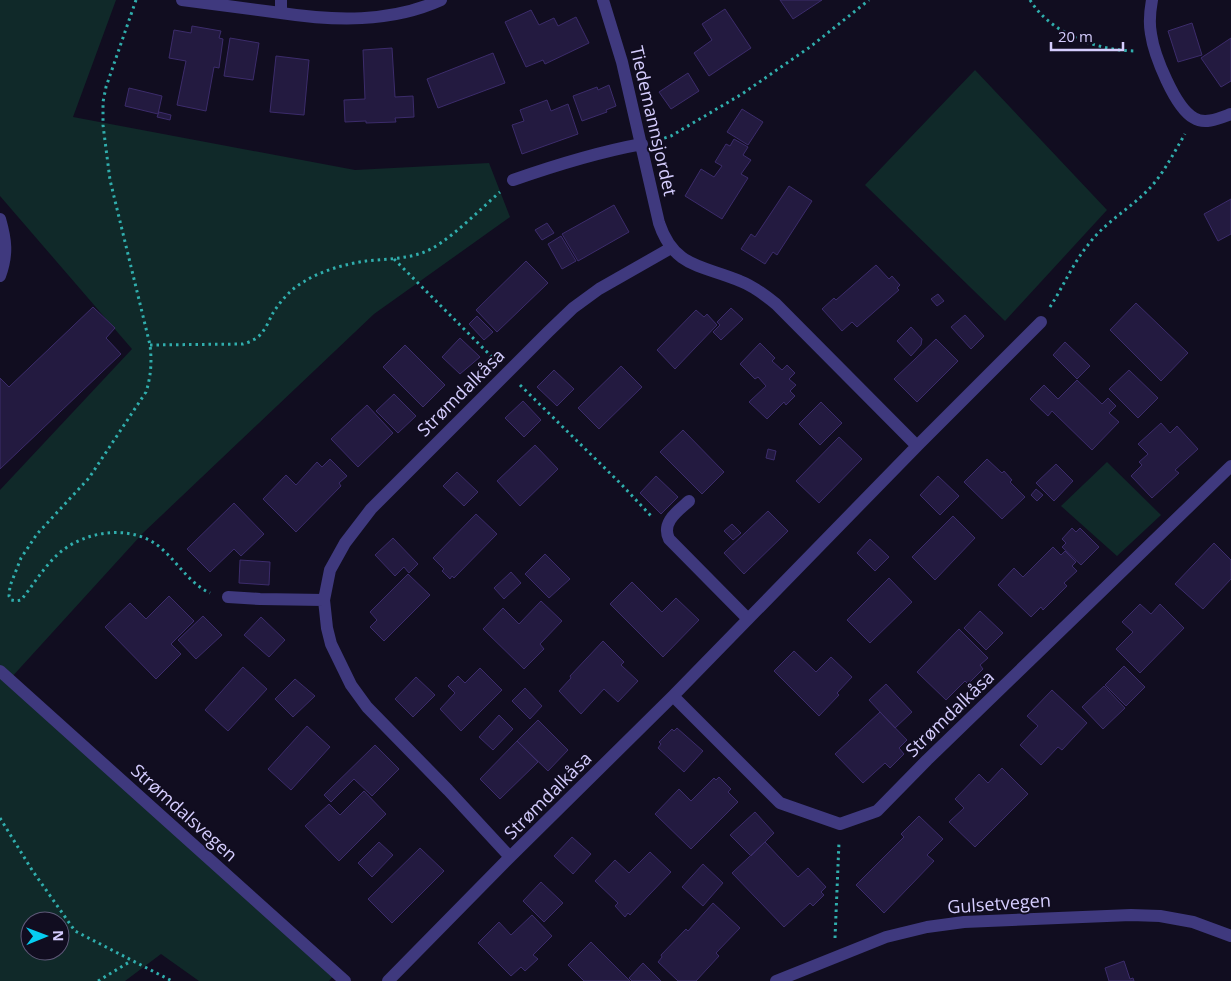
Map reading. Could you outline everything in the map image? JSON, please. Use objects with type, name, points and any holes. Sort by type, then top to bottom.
[{"type":"street","points":[[182,0],[321,19],[384,16],[409,11],[441,0]]},
{"type":"street","points":[[280,0],[281,13]]},
{"type":"street","name":"Tiedemannsjordet","points":[[603,0],[622,62],[659,223],[663,236],[671,248]]},
{"type":"street","points":[[1152,0],[1150,34],[1166,79],[1176,99],[1194,119],[1205,121],[1231,114]]},
{"type":"street","points":[[514,180],[609,150],[642,144]]},
{"type":"street","points":[[0,219],[6,240],[4,266],[0,276]]},
{"type":"street","points":[[671,248],[684,260],[698,267],[741,281],[758,290],[776,304],[917,446]]},
{"type":"street","name":"Strømdalkåsa","points":[[510,857],[367,707],[351,686],[331,644],[327,628],[324,600],[330,570],[345,543],[371,508],[573,308],[599,289],[671,248]]},
{"type":"street","name":"Strømdalkåsa","points":[[388,981],[510,857],[674,696],[748,618],[1041,322]]},
{"type":"street","name":"Strømdalkåsa","points":[[840,824],[877,811],[926,760],[1231,466]]},
{"type":"street","points":[[690,501],[668,520],[666,532],[669,539],[748,618]]},
{"type":"street","points":[[228,596],[260,599],[324,600]]},
{"type":"street","name":"Strømdalsvegen","points":[[0,671],[345,981]]},
{"type":"street","points":[[674,696],[780,804],[840,824]]},
{"type":"street","name":"Gulsetvegen","points":[[776,981],[886,937],[927,927],[964,922],[1131,914],[1160,916],[1193,922],[1231,936]]},
{"type":"path","points":[[136,0],[106,87],[103,102],[103,125],[110,180],[150,345],[151,370],[146,392],[89,478],[37,534],[21,558],[10,586],[9,596],[11,600],[21,600],[50,563],[64,550],[80,540],[100,534],[120,533],[147,538],[162,549],[188,578],[201,588],[213,594],[228,596]]},
{"type":"path","points":[[642,144],[670,136],[742,94],[810,47],[869,0]]},
{"type":"path","points":[[1030,0],[1036,10],[1053,25],[1077,38],[1110,48],[1133,51],[1155,50]]},
{"type":"path","points":[[1041,322],[1087,246],[1101,229],[1147,191],[1162,173],[1194,119]]},
{"type":"path","points":[[150,345],[242,344],[254,340],[262,332],[274,311],[290,292],[305,280],[341,266],[366,261],[394,259],[424,252],[440,243],[514,180]]},
{"type":"path","points":[[394,259],[621,484],[666,532]]},
{"type":"path","points":[[0,818],[32,870],[75,931],[172,981]]},
{"type":"path","points":[[835,956],[840,824]]},
{"type":"path","points":[[98,981],[132,961]]},
{"type":"green space","points":[[0,0],[116,0],[73,117],[355,170],[489,163],[510,217],[374,314],[143,533],[10,679],[335,974],[329,981],[199,981],[161,954],[125,981],[0,981],[0,490],[132,349],[0,196]]},
{"type":"green space","points":[[975,70],[1107,210],[1005,321],[865,185]]},
{"type":"green space","points":[[1107,462],[1161,515],[1117,556],[1061,506]]},
{"type":"building","points":[[780,0],[822,0],[793,19]]},
{"type":"building","points":[[725,9],[751,48],[709,76],[694,53],[712,40],[702,24]]},
{"type":"building","points":[[531,10],[539,25],[554,18],[558,26],[576,17],[589,43],[545,64],[543,60],[526,67],[505,22]]},
{"type":"building","points":[[1192,23],[1202,55],[1178,62],[1168,31]]},
{"type":"building","points":[[192,26],[221,31],[219,38],[223,39],[219,68],[214,67],[206,111],[177,105],[186,61],[169,58],[174,30],[191,33]]},
{"type":"building","points":[[230,38],[259,43],[253,80],[224,76]]},
{"type":"building","points":[[1231,38],[1231,81],[1221,87],[1201,58]]},
{"type":"building","points":[[392,48],[395,97],[413,96],[414,117],[395,118],[396,122],[345,122],[344,100],[365,99],[363,50]]},
{"type":"building","points":[[493,53],[505,83],[438,108],[427,79]]},
{"type":"building","points":[[276,56],[309,60],[304,115],[270,112]]},
{"type":"building","points":[[688,73],[699,91],[671,109],[659,92]]},
{"type":"building","points":[[609,85],[616,106],[606,110],[607,112],[582,121],[573,96],[597,87],[598,90]]},
{"type":"building","points":[[129,88],[162,96],[158,114],[125,106]]},
{"type":"building","points":[[547,100],[551,111],[568,104],[578,134],[522,154],[512,125],[524,121],[520,110]]},
{"type":"building","points":[[742,109],[763,122],[748,145],[727,132]]},
{"type":"building","points":[[159,112],[171,115],[170,120],[157,117]]},
{"type":"building","points":[[734,139],[748,147],[743,155],[751,160],[741,174],[748,178],[722,219],[685,196],[701,169],[714,177],[722,166],[715,162],[726,144],[730,146]]},
{"type":"building","points":[[789,186],[812,201],[777,255],[773,252],[765,264],[741,249],[751,234],[755,237]]},
{"type":"building","points":[[1231,199],[1231,234],[1218,241],[1204,214]]},
{"type":"building","points":[[614,205],[629,232],[578,261],[562,234]]},
{"type":"building","points":[[547,223],[554,233],[542,240],[535,230]]},
{"type":"building","points":[[561,236],[576,261],[562,269],[548,244]]},
{"type":"building","points":[[526,261],[548,283],[497,332],[476,310]]},
{"type":"building","points":[[876,265],[889,279],[892,276],[900,285],[897,288],[899,290],[857,327],[852,322],[842,331],[822,309],[834,298],[836,300]]},
{"type":"building","points":[[938,294],[944,301],[937,306],[931,299]]},
{"type":"building","points":[[1136,303],[1188,353],[1161,381],[1110,330]]},
{"type":"building","points":[[93,307],[115,328],[106,338],[121,354],[0,469],[0,378],[9,387]]},
{"type":"building","points":[[731,308],[743,319],[721,340],[713,332],[720,325],[717,322]]},
{"type":"building","points":[[696,310],[704,317],[707,314],[717,325],[675,369],[657,350]]},
{"type":"building","points":[[965,315],[984,336],[971,349],[951,327]]},
{"type":"building","points":[[477,316],[493,332],[484,340],[469,324]]},
{"type":"building","points":[[911,327],[922,339],[921,345],[911,356],[897,341]]},
{"type":"building","points":[[460,338],[480,357],[460,374],[442,357]]},
{"type":"building","points":[[936,339],[958,361],[917,402],[894,379]]},
{"type":"building","points":[[1065,342],[1090,366],[1077,379],[1053,355]]},
{"type":"building","points":[[760,343],[775,358],[772,361],[782,370],[787,365],[795,373],[789,379],[796,385],[790,391],[795,396],[786,405],[784,402],[767,419],[749,402],[766,386],[758,377],[755,379],[740,364]]},
{"type":"building","points":[[405,345],[445,385],[423,407],[383,367]]},
{"type":"building","points":[[621,366],[642,387],[599,429],[578,408]]},
{"type":"building","points":[[554,370],[574,389],[557,406],[537,387]]},
{"type":"building","points":[[1129,370],[1158,398],[1138,418],[1109,389]]},
{"type":"building","points":[[1077,380],[1102,404],[1108,398],[1116,406],[1109,413],[1119,422],[1092,450],[1052,411],[1048,416],[1030,399],[1044,385],[1058,399]]},
{"type":"building","points":[[394,394],[416,416],[398,433],[376,411]]},
{"type":"building","points":[[523,401],[541,420],[524,437],[505,418]]},
{"type":"building","points":[[821,402],[842,423],[820,445],[799,424]]},
{"type":"building","points":[[367,405],[393,433],[358,467],[331,439]]},
{"type":"building","points":[[1161,423],[1170,433],[1177,426],[1198,449],[1175,470],[1179,473],[1152,498],[1131,476],[1142,465],[1139,462],[1148,454],[1138,444]]},
{"type":"building","points":[[683,430],[724,472],[702,494],[660,452]]},
{"type":"building","points":[[839,437],[862,459],[819,503],[796,481]]},
{"type":"building","points":[[535,445],[558,469],[520,506],[497,481]]},
{"type":"building","points":[[768,449],[776,451],[774,460],[766,458]]},
{"type":"building","points":[[330,459],[347,476],[339,483],[341,486],[296,532],[263,499],[286,475],[296,485],[317,462],[322,467]]},
{"type":"building","points":[[987,459],[1002,473],[1004,471],[1012,480],[1010,482],[1025,497],[1002,519],[964,482]]},
{"type":"building","points":[[1056,464],[1073,481],[1054,501],[1036,483]]},
{"type":"building","points":[[457,472],[478,492],[464,506],[443,486]]},
{"type":"building","points":[[656,476],[678,497],[661,514],[640,493]]},
{"type":"building","points":[[938,476],[959,496],[940,515],[920,495]]},
{"type":"building","points":[[1036,489],[1043,495],[1037,501],[1031,495]]},
{"type":"building","points":[[234,503],[264,534],[241,556],[234,549],[210,572],[187,549]]},
{"type":"building","points":[[768,511],[788,531],[744,574],[724,553]]},
{"type":"building","points":[[476,514],[497,534],[454,578],[452,576],[450,579],[442,571],[444,569],[433,558]]},
{"type":"building","points":[[953,516],[975,538],[935,580],[912,557]]},
{"type":"building","points":[[732,524],[741,533],[733,540],[724,531]]},
{"type":"building","points":[[1072,528],[1076,532],[1080,528],[1099,547],[1081,565],[1062,547],[1066,543],[1062,539]]},
{"type":"building","points":[[393,538],[418,564],[409,573],[404,567],[395,576],[375,555]]},
{"type":"building","points":[[870,539],[889,557],[875,571],[857,553]]},
{"type":"building","points":[[1214,543],[1231,560],[1231,579],[1203,609],[1175,584]]},
{"type":"building","points":[[1053,547],[1061,555],[1065,551],[1076,562],[1072,566],[1077,571],[1064,583],[1067,586],[1043,610],[1041,607],[1031,617],[998,585],[1014,568],[1023,577]]},
{"type":"building","points":[[545,554],[570,579],[549,598],[525,574]]},
{"type":"building","points":[[240,560],[270,562],[269,585],[239,583]]},
{"type":"building","points":[[511,572],[521,583],[504,599],[494,588]]},
{"type":"building","points":[[408,574],[430,595],[384,641],[370,627],[377,620],[370,612]]},
{"type":"building","points":[[889,578],[912,602],[870,643],[847,620]]},
{"type":"building","points":[[632,582],[662,612],[676,598],[699,620],[663,657],[610,604]]},
{"type":"building","points":[[169,596],[194,621],[171,644],[181,654],[156,679],[105,627],[130,603],[146,619]]},
{"type":"building","points":[[541,601],[562,621],[540,644],[544,649],[524,669],[483,629],[503,608],[519,624]]},
{"type":"building","points":[[1140,604],[1151,614],[1160,604],[1184,628],[1140,673],[1116,649],[1133,632],[1122,622]]},
{"type":"building","points":[[980,611],[1003,633],[986,650],[964,628]]},
{"type":"building","points":[[203,616],[222,635],[196,659],[178,640]]},
{"type":"building","points":[[261,617],[285,640],[269,657],[244,635]]},
{"type":"building","points":[[959,629],[988,658],[980,665],[983,669],[968,684],[965,681],[946,700],[917,672]]},
{"type":"building","points":[[603,641],[624,662],[621,665],[638,681],[618,702],[604,689],[581,714],[559,691],[571,678],[570,676]]},
{"type":"building","points":[[794,651],[816,672],[831,657],[852,677],[837,693],[839,695],[819,716],[774,671]]},
{"type":"building","points":[[1124,666],[1145,687],[1126,706],[1105,685]]},
{"type":"building","points":[[243,667],[267,689],[228,731],[205,710]]},
{"type":"building","points":[[480,668],[502,690],[461,731],[440,709],[455,693],[448,686],[458,676],[465,683]]},
{"type":"building","points":[[416,677],[435,695],[413,717],[395,699]]},
{"type":"building","points":[[295,679],[315,696],[293,717],[275,699]]},
{"type":"building","points":[[886,684],[912,712],[895,728],[869,700]]},
{"type":"building","points":[[1104,686],[1125,708],[1103,729],[1082,707]]},
{"type":"building","points":[[525,688],[542,706],[530,719],[512,701]]},
{"type":"building","points":[[1052,690],[1087,723],[1062,750],[1058,747],[1041,765],[1020,745],[1038,726],[1027,716]]},
{"type":"building","points":[[880,712],[907,740],[899,748],[904,754],[890,768],[885,763],[863,783],[835,754]]},
{"type":"building","points":[[499,715],[513,729],[493,750],[479,737]]},
{"type":"building","points":[[538,720],[568,750],[548,771],[517,741]]},
{"type":"building","points":[[307,726],[330,747],[291,790],[268,769]]},
{"type":"building","points":[[677,728],[703,751],[684,772],[658,748],[661,744],[659,742],[672,729],[674,731]]},
{"type":"building","points":[[517,741],[538,762],[500,799],[480,779]]},
{"type":"building","points":[[375,745],[399,769],[372,796],[354,779],[331,802],[324,795]]},
{"type":"building","points":[[1002,768],[1028,794],[975,847],[949,822],[964,808],[955,799],[979,774],[988,783]]},
{"type":"building","points":[[719,777],[731,789],[728,792],[738,802],[691,849],[655,814],[679,789],[691,801],[714,778],[716,780]]},
{"type":"building","points":[[364,791],[386,814],[339,861],[305,826],[329,804],[340,815]]},
{"type":"building","points":[[755,812],[774,833],[751,856],[730,835]]},
{"type":"building","points":[[919,816],[943,839],[927,855],[934,861],[884,913],[856,885],[904,837],[901,834]]},
{"type":"building","points":[[572,837],[591,854],[573,874],[554,856]]},
{"type":"building","points":[[379,842],[393,855],[372,877],[358,863]]},
{"type":"building","points":[[765,842],[798,877],[808,868],[826,887],[821,892],[824,895],[813,906],[810,903],[784,927],[732,873]]},
{"type":"building","points":[[420,848],[444,871],[392,923],[368,899]]},
{"type":"building","points":[[650,852],[671,872],[630,915],[628,913],[625,917],[615,906],[618,903],[595,881],[615,860],[629,873]]},
{"type":"building","points":[[703,864],[723,883],[703,906],[682,887]]},
{"type":"building","points":[[541,882],[563,903],[544,922],[523,901]]},
{"type":"building","points":[[713,903],[740,928],[716,953],[719,956],[696,981],[678,981],[658,962],[662,957],[661,955],[686,929],[688,931]]},
{"type":"building","points":[[532,915],[552,936],[533,955],[538,959],[525,971],[521,967],[511,976],[478,943],[499,922],[511,935]]},
{"type":"building","points":[[591,942],[630,981],[584,981],[568,965]]},
{"type":"building","points":[[1124,961],[1130,979],[1133,978],[1134,981],[1109,981],[1105,968]]},
{"type":"building","points":[[643,963],[661,981],[632,981],[629,978]]}]
